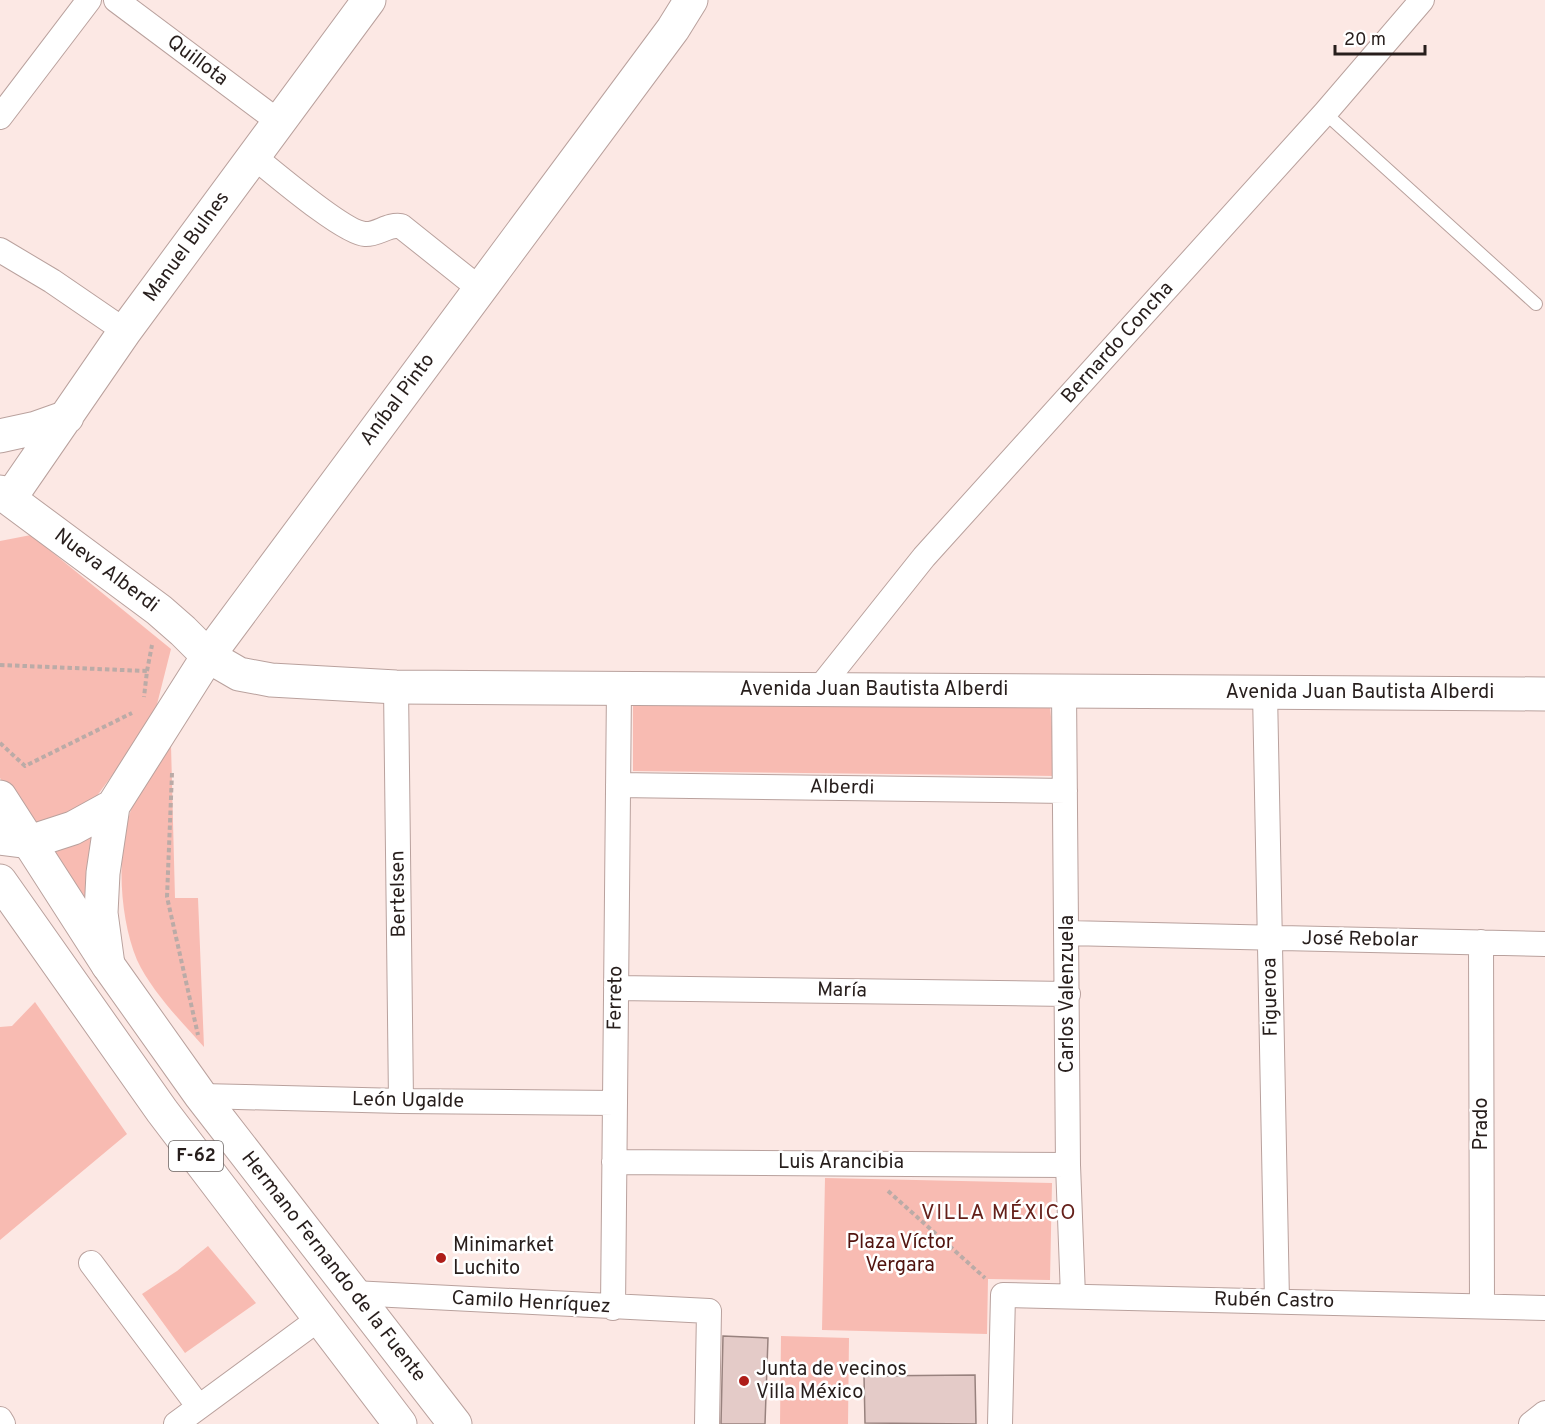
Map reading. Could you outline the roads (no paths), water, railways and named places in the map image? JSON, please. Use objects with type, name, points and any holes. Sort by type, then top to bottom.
[{"type":"main road","name":"Manuel Bulnes","points":[[3,501],[67,417],[125,332],[369,0]]},
{"type":"main road","name":"Aníbal Pinto","points":[[108,965],[101,913],[103,873],[113,806],[151,720],[208,656],[673,29],[692,0]]},
{"type":"main road","points":[[0,436],[36,428],[67,417]]},
{"type":"main road","name":"Nueva Alberdi","points":[[3,501],[159,610],[208,656]]},
{"type":"main road","name":"Avenida Juan Bautista Alberdi","points":[[208,656],[239,674],[271,680],[396,687],[1545,694]]},
{"type":"main road","name":"F-62","points":[[0,797],[15,840]]},
{"type":"main road","name":"Aníbal Pinto","points":[[15,840],[73,828],[113,806]]},
{"type":"main road","name":"Hermano Fernando de la Fuente","points":[[15,840],[201,1096],[455,1424]]},
{"type":"main road","name":"Hermano Fernando de la Fuente","points":[[0,881],[162,1111],[400,1424]]},
{"type":"street","points":[[0,117],[89,0]]},
{"type":"street","name":"Quillota","points":[[116,0],[279,122]]},
{"type":"street","name":"Bernardo Concha","points":[[818,690],[924,557],[1325,113],[1422,0]]},
{"type":"street","points":[[253,156],[354,232],[367,235],[395,225],[401,226],[480,289]]},
{"type":"street","points":[[0,250],[52,281],[125,332]]},
{"type":"street","name":"Bertelsen","points":[[396,687],[401,1101]]},
{"type":"street","name":"Ferreto","points":[[613,1308],[619,688]]},
{"type":"street","name":"Carlos Valenzuela","points":[[1064,691],[1068,1165],[1073,1296]]},
{"type":"street","name":"Figueroa","points":[[1264,692],[1277,1301]]},
{"type":"street","name":"Alberdi","points":[[618,785],[1065,791]]},
{"type":"street","name":"José Rebolar","points":[[1067,933],[1545,944]]},
{"type":"street","name":"Prado","points":[[1481,942],[1482,1306]]},
{"type":"street","name":"María","points":[[616,988],[1068,994]]},
{"type":"street","name":"León Ugalde","points":[[201,1096],[615,1103]]},
{"type":"street","name":"Luis Arancibia","points":[[614,1162],[1068,1165]]},
{"type":"street","points":[[91,1263],[199,1407]]},
{"type":"street","name":"Camilo Henríquez","points":[[353,1293],[613,1308],[709,1311],[707,1424]]},
{"type":"street","name":"Rubén Castro","points":[[1000,1424],[1003,1294],[1545,1308]]},
{"type":"street","points":[[176,1424],[320,1318]]},
{"type":"street","points":[[1531,1424],[1545,1413]]},
{"type":"street","points":[[0,1419],[3,1424]]},
{"type":"lane","points":[[1325,113],[1536,304]]},
{"type":"place","name":"Minimarket Luchito","points":[[441,1258]]},
{"type":"place","name":"Junta de vecinos Villa México","points":[[744,1381]]},
{"type":"district","name":"VILLA MÉXICO","points":[[999,1213]]},
{"type":"park label","name":"Plaza Víctor Vergara","points":[[900,1254]]}]
